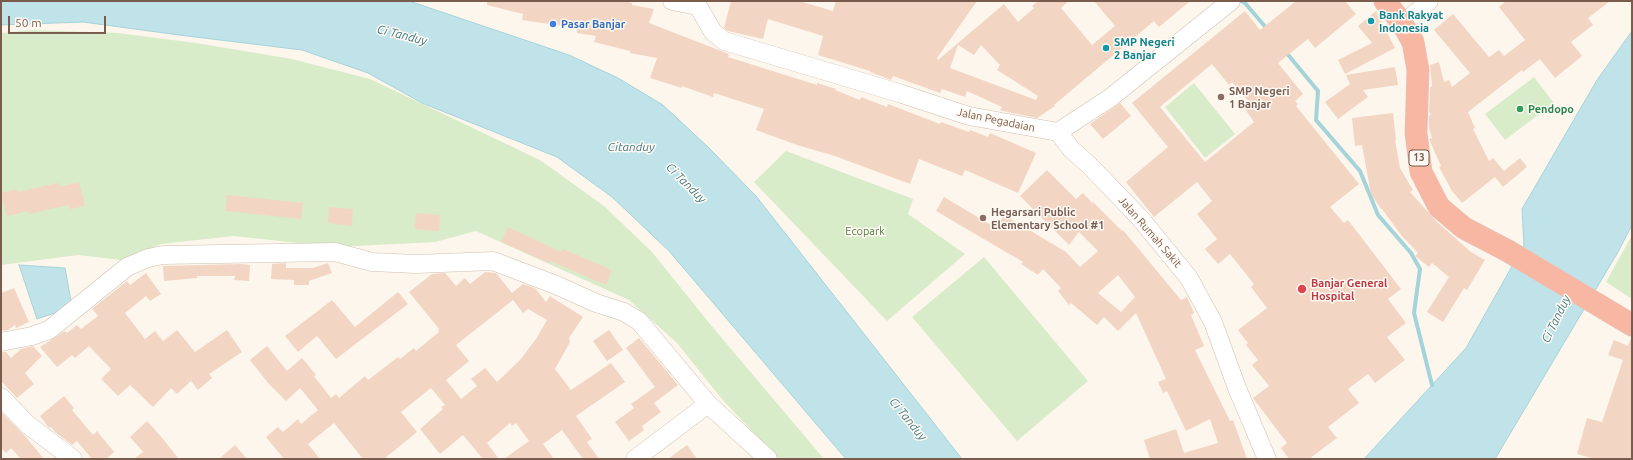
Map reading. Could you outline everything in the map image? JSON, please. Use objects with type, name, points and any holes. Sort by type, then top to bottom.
[{"type":"highway","name":"13","points":[[1385,1],[1405,21],[1413,42],[1418,70],[1416,133],[1421,172],[1439,207],[1464,228],[1508,251],[1628,322]]},
{"type":"street","points":[[672,1],[698,3]]},
{"type":"street","points":[[1058,132],[1110,98],[1231,1]]},
{"type":"street","points":[[1405,21],[1429,1]]},
{"type":"street","name":"Jalan Pegadaian","points":[[698,3],[713,32],[724,41],[899,93],[969,116],[1058,132]]},
{"type":"street","name":"Jalan Rumah Sakit","points":[[1058,132],[1071,149],[1089,165],[1140,218],[1189,278],[1213,322],[1237,388],[1267,459]]},
{"type":"street","points":[[1,342],[32,336],[49,330],[127,267],[148,258],[163,255],[335,252],[372,262],[416,264],[493,261],[556,285],[596,303],[624,312],[639,321],[708,404],[768,459]]},
{"type":"street","points":[[1,397],[27,424],[73,459]]},
{"type":"street","points":[[635,459],[708,404]]},
{"type":"green space","points":[[32,30],[118,33],[196,43],[292,59],[370,79],[540,160],[604,206],[652,252],[710,324],[824,459],[778,459],[721,398],[677,343],[629,300],[476,231],[435,242],[336,247],[233,236],[161,244],[121,260],[78,255],[1,265],[1,33]]},
{"type":"green space","name":"Pendopo","points":[[1534,77],[1554,103],[1505,140],[1485,114]]},
{"type":"green space","points":[[1194,83],[1235,134],[1205,158],[1165,107]]},
{"type":"green space","name":"Ecopark","points":[[786,151],[913,199],[908,214],[965,254],[887,321],[754,182]]},
{"type":"green space","points":[[1632,235],[1632,299],[1606,282]]},
{"type":"green space","points":[[984,257],[1088,381],[1017,441],[912,317]]},
{"type":"water","name":"Citanduy","points":[[1,1],[409,1],[569,55],[618,78],[663,105],[708,147],[756,196],[962,459],[846,459],[669,251],[612,197],[557,157],[422,103],[368,73],[302,50],[83,22],[1,25]]},
{"type":"water","name":"Ci Tanduy","points":[[1632,31],[1632,225],[1618,252],[1495,459],[1364,459],[1466,348],[1524,245],[1522,209],[1597,80]]},
{"type":"water","points":[[19,265],[65,268],[72,307],[37,319]]},
{"type":"building","points":[[487,1],[624,1],[632,3],[632,5],[654,9],[649,23],[729,54],[728,57],[817,85],[817,83],[836,89],[835,90],[860,100],[861,97],[887,107],[888,104],[940,124],[941,122],[988,137],[990,133],[1036,153],[1018,193],[965,170],[962,176],[919,159],[910,184],[835,156],[797,145],[756,130],[764,109],[714,93],[713,97],[682,86],[682,88],[650,78],[657,58],[630,53],[630,51],[594,42],[596,36],[577,33],[577,28],[522,20],[523,14],[487,5]]},
{"type":"building","points":[[731,1],[799,1],[833,11],[836,1],[977,1],[937,58],[938,60],[1004,4],[1018,22],[1034,8],[1032,6],[1038,1],[1069,1],[1061,8],[1092,45],[1115,26],[1094,1],[1190,1],[1159,27],[1154,21],[1054,105],[1055,106],[1037,118],[1000,110],[1002,107],[967,91],[965,97],[942,89],[940,93],[893,76],[891,80],[870,71],[818,55],[823,36],[768,19],[763,39],[728,31],[724,28]],"holes":[[[958,45],[974,55],[981,45],[1000,65],[997,70],[1038,96],[1036,100],[950,68]]]},
{"type":"building","name":"Banjar General Hospital","points":[[1296,1],[1345,1],[1356,14],[1315,48],[1308,39],[1278,63],[1303,94],[1295,101],[1298,104],[1296,106],[1359,184],[1330,207],[1344,223],[1348,220],[1401,289],[1388,299],[1406,323],[1387,337],[1405,360],[1375,383],[1368,374],[1348,389],[1359,403],[1328,427],[1337,438],[1309,459],[1289,459],[1281,448],[1287,443],[1253,398],[1269,386],[1252,365],[1258,360],[1246,345],[1248,343],[1238,330],[1267,308],[1251,287],[1254,284],[1230,254],[1218,264],[1205,249],[1217,239],[1197,214],[1212,201],[1197,182],[1154,217],[1126,182],[1168,147],[1132,103],[1245,11],[1260,30]],"holes":[[[1212,64],[1229,85],[1232,82],[1251,104],[1245,109],[1254,122],[1205,162],[1160,107]]]},
{"type":"building","points":[[1506,1],[1610,1],[1588,18],[1593,25],[1571,42],[1582,56],[1555,78],[1540,59],[1523,72],[1522,70],[1468,112],[1475,128],[1473,129],[1489,161],[1493,158],[1504,171],[1520,158],[1527,167],[1503,187],[1495,177],[1462,203],[1452,191],[1439,167],[1441,166],[1429,139],[1432,138],[1429,128],[1429,116],[1431,115],[1429,111],[1430,87],[1432,86],[1430,65],[1439,62],[1444,82],[1449,80],[1452,87],[1470,73],[1434,30],[1453,14],[1489,57],[1499,50],[1504,56],[1525,40],[1499,7]]},
{"type":"building","points":[[1376,11],[1395,48],[1345,74],[1338,60],[1372,43],[1358,26]]},
{"type":"building","points":[[1395,67],[1398,85],[1363,90],[1368,97],[1338,119],[1325,102],[1350,84],[1346,75]]},
{"type":"building","points":[[1120,103],[1131,116],[1103,139],[1090,124]]},
{"type":"building","points":[[1393,113],[1395,140],[1400,168],[1413,190],[1410,192],[1437,222],[1471,252],[1485,260],[1467,290],[1464,288],[1443,322],[1427,312],[1449,277],[1432,263],[1429,267],[1415,256],[1418,253],[1401,235],[1381,209],[1371,194],[1362,145],[1355,146],[1352,118]]},
{"type":"building","points":[[1047,170],[1076,199],[1083,193],[1092,203],[1093,202],[1122,231],[1123,230],[1181,300],[1187,297],[1194,313],[1191,315],[1204,346],[1195,350],[1230,421],[1233,420],[1247,459],[1150,459],[1144,440],[1176,429],[1184,453],[1218,443],[1210,419],[1186,431],[1167,391],[1163,393],[1158,382],[1166,379],[1136,313],[1118,331],[1104,317],[1097,325],[1071,303],[1069,305],[1058,291],[1061,288],[1043,269],[1038,275],[1021,264],[1023,262],[936,211],[944,197],[996,228],[1004,215],[1066,252],[1080,267],[1098,251],[1079,232],[1069,245],[1020,196]],"holes":[[[1118,275],[1135,297],[1121,312],[1098,293]]]},
{"type":"building","points":[[79,182],[85,206],[70,209],[68,205],[29,214],[28,211],[7,216],[1,193],[17,189],[17,192],[59,183],[60,187]]},
{"type":"building","points":[[227,195],[303,203],[301,219],[225,211]]},
{"type":"building","points":[[329,207],[353,209],[352,226],[328,223]]},
{"type":"building","points":[[416,213],[440,215],[439,231],[415,229]]},
{"type":"building","points":[[508,227],[561,252],[563,249],[612,270],[606,285],[550,261],[549,263],[501,242]]},
{"type":"building","points":[[286,263],[286,268],[313,268],[328,263],[332,273],[309,281],[309,285],[294,285],[294,280],[271,279],[272,264]]},
{"type":"building","points":[[250,265],[249,281],[234,280],[235,276],[197,276],[197,278],[164,281],[163,266]]},
{"type":"building","points":[[485,272],[496,273],[512,293],[523,284],[535,288],[546,302],[550,296],[583,317],[569,338],[570,342],[555,369],[571,390],[611,363],[625,382],[576,416],[592,439],[587,442],[599,459],[583,459],[562,430],[543,444],[554,459],[504,459],[529,441],[516,423],[512,426],[510,423],[487,443],[499,459],[483,459],[463,435],[440,454],[420,429],[443,409],[441,407],[445,405],[431,388],[401,412],[417,432],[384,459],[363,459],[334,423],[308,444],[320,459],[284,459],[266,437],[278,427],[283,432],[298,419],[301,424],[318,410],[300,388],[286,401],[268,383],[250,360],[267,346],[287,371],[302,358],[316,375],[314,376],[331,398],[336,394],[339,398],[365,376],[368,380],[398,357],[400,359],[414,348],[416,351],[439,332],[439,329],[409,292],[432,274],[445,273],[456,286],[465,278],[470,284]],"holes":[[[513,300],[523,313],[528,309],[547,320],[536,339],[520,360],[497,382],[485,368],[471,379],[477,386],[461,399],[446,380],[469,361],[456,345]]]},
{"type":"building","points":[[146,273],[161,294],[150,301],[146,296],[125,313],[145,339],[155,331],[163,341],[177,330],[195,352],[227,330],[242,352],[209,374],[212,378],[198,390],[191,381],[177,394],[171,388],[153,407],[130,385],[118,396],[101,379],[111,369],[89,346],[75,358],[72,355],[57,367],[40,347],[65,331],[67,333],[77,325],[81,329],[98,316],[92,309],[127,281],[130,285]]},
{"type":"building","points":[[14,288],[29,322],[16,328],[15,325],[8,330],[1,331],[1,293]]},
{"type":"building","points":[[398,292],[408,304],[336,359],[317,336],[298,352],[285,336],[332,300],[355,327]]},
{"type":"building","points":[[609,330],[623,350],[607,361],[593,341]]},
{"type":"building","points":[[639,338],[678,385],[654,403],[661,412],[642,426],[644,430],[629,441],[615,422],[634,408],[631,404],[655,387],[626,348]]},
{"type":"building","points":[[1614,340],[1628,346],[1630,340],[1632,340],[1632,459],[1595,459],[1577,454],[1587,418],[1602,422],[1623,360],[1608,355]]},
{"type":"building","points":[[33,346],[42,356],[25,373],[34,384],[17,398],[1,381],[1,352],[6,352],[11,358],[21,349]]},
{"type":"building","points":[[64,396],[74,408],[72,410],[93,435],[97,431],[114,452],[106,459],[92,459],[77,441],[72,445],[51,427],[49,428],[40,416]]},
{"type":"building","points":[[1,412],[25,436],[44,459],[21,459],[11,448],[6,453],[1,448]]},
{"type":"building","points":[[147,421],[179,459],[134,459],[143,452],[130,437]]},
{"type":"building","points":[[235,445],[247,459],[219,459]]},
{"type":"building","points":[[687,445],[697,459],[668,459]]},
{"type":"waterway","points":[[1241,1],[1245,3],[1268,30]]},
{"type":"waterway","points":[[1285,51],[1318,91],[1316,120],[1360,171],[1378,215],[1411,253],[1420,269],[1414,313],[1432,385]]},
{"type":"place","name":"Bank Rakyat Indonesia","points":[[1371,21]]},
{"type":"place","name":"Pasar Banjar","points":[[553,24]]},
{"type":"place","name":"SMP Negeri 2 Banjar","points":[[1106,48]]},
{"type":"place","name":"SMP Negeri 1 Banjar","points":[[1221,97]]},
{"type":"place","name":"Pendopo","points":[[1520,109]]},
{"type":"place","name":"Hegarsari Public Elementary School #1","points":[[983,218]]},
{"type":"place","name":"Banjar General Hospital","points":[[1302,289]]}]
